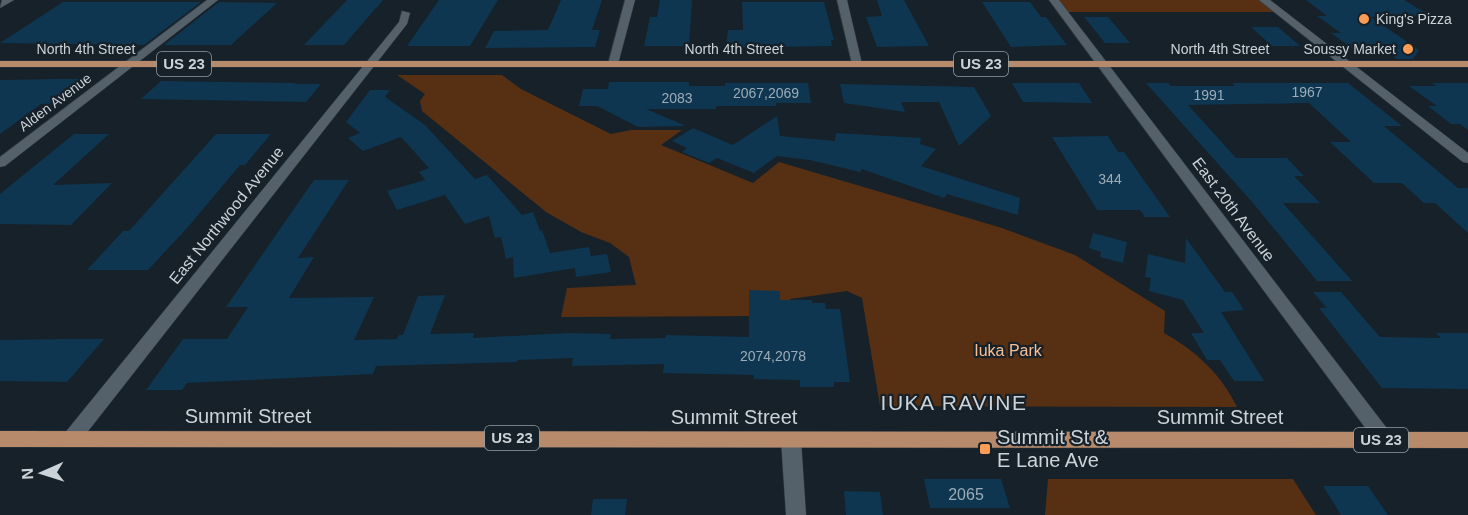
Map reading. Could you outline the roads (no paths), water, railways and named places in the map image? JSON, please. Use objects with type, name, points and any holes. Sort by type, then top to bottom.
[{"type":"main road","name":"North 4th Street","points":[[0,64],[1468,64]]},
{"type":"main road","name":"Summit Street","points":[[0,439],[1468,440]]},
{"type":"street","points":[[0,5],[9,0]]},
{"type":"street","name":"Alden Avenue","points":[[0,163],[213,0]]},
{"type":"street","points":[[613,64],[630,0]]},
{"type":"street","points":[[842,0],[857,64]]},
{"type":"street","name":"East 20th Avenue","points":[[1054,0],[1385,440]]},
{"type":"street","points":[[1264,0],[1468,159]]},
{"type":"street","name":"East Northwood Avenue","points":[[71,439],[404,22],[405,13]]},
{"type":"street","points":[[791,440],[796,515]]},
{"type":"place","name":"King's Pizza","points":[[1364,19]]},
{"type":"place","name":"Soussy Market","points":[[1408,49]]},
{"type":"place","name":"Summit St & E Lane Ave","points":[[985,449]]},
{"type":"district","name":"IUKA RAVINE","points":[[954,403]]},
{"type":"park label","name":"Iuka Park","points":[[1008,350]]}]
